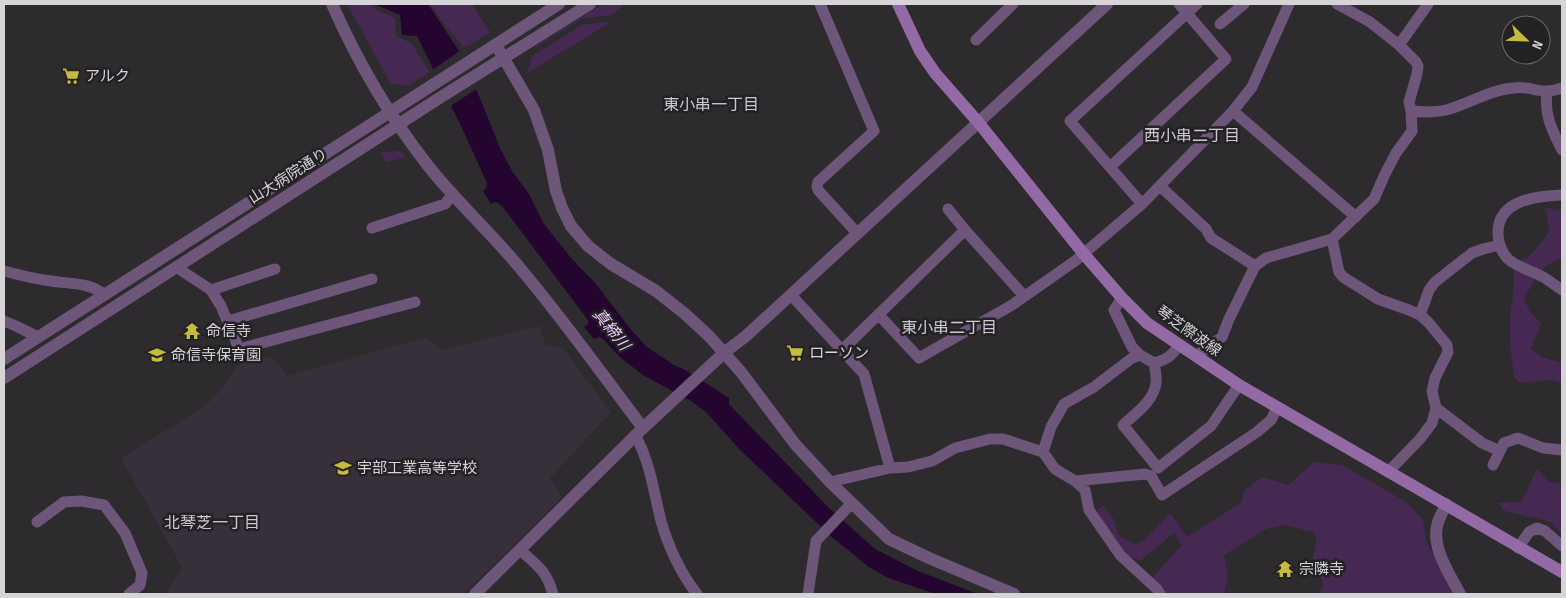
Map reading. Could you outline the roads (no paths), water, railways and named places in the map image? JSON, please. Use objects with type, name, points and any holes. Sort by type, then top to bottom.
[{"type":"main road","name":"琴芝際波線","points":[[898,4],[920,51],[935,74],[978,122],[1083,253],[1122,298],[1147,322],[1239,385],[1277,408],[1562,572]]},
{"type":"street","points":[[332,4],[348,40],[390,111],[428,166],[520,268],[639,432],[642,450],[667,538],[680,566],[697,594]]},
{"type":"street","name":"山大病院通り","points":[[4,359],[559,4]]},
{"type":"street","name":"山大病院通り","points":[[4,378],[441,97],[590,4]]},
{"type":"street","points":[[820,4],[874,131],[818,182],[817,186],[818,190],[857,233]]},
{"type":"street","points":[[976,40],[1013,4]]},
{"type":"street","points":[[475,594],[639,432],[704,371],[792,295],[1107,4]]},
{"type":"street","points":[[1142,204],[1070,120],[1183,8],[1197,4]]},
{"type":"street","points":[[1220,24],[1244,4]]},
{"type":"street","points":[[879,315],[919,358],[1012,305],[1075,261],[1142,204],[1233,111],[1252,87],[1288,4]]},
{"type":"street","points":[[1196,356],[1222,337],[1255,266],[1266,258],[1332,239],[1374,199],[1384,174],[1412,131],[1409,102],[1418,66],[1400,45],[1370,22],[1337,4]]},
{"type":"street","points":[[1400,45],[1428,4]]},
{"type":"street","points":[[1110,168],[1226,59],[1183,8]]},
{"type":"street","points":[[496,45],[534,110],[548,150],[556,191],[571,226],[598,256],[641,281],[677,307],[725,352],[795,444],[849,506],[889,538],[929,558],[1014,594]]},
{"type":"street","points":[[1411,111],[1445,110],[1462,105],[1488,93],[1515,87],[1546,93],[1562,88]]},
{"type":"street","points":[[1546,93],[1548,119],[1562,150]]},
{"type":"street","points":[[1233,111],[1356,217]]},
{"type":"street","points":[[1160,186],[1206,229],[1211,238],[1255,266]]},
{"type":"street","points":[[372,228],[444,204],[453,194]]},
{"type":"street","points":[[1562,194],[1535,197],[1507,209],[1499,223],[1498,240],[1509,259],[1544,277],[1562,290]]},
{"type":"street","points":[[948,210],[1024,296]]},
{"type":"street","points":[[842,350],[965,230]]},
{"type":"street","points":[[1332,239],[1337,266],[1343,277],[1378,299],[1420,315],[1447,345],[1448,352],[1435,378],[1432,391],[1436,408],[1432,423],[1420,440],[1388,472]]},
{"type":"street","points":[[1420,315],[1429,290],[1435,282],[1472,253],[1500,245]]},
{"type":"street","points":[[176,267],[212,290],[228,321],[239,349],[415,302]]},
{"type":"street","points":[[212,290],[276,269]]},
{"type":"street","points":[[4,271],[34,278],[87,285],[97,289],[104,295]]},
{"type":"street","points":[[228,321],[372,279]]},
{"type":"street","points":[[792,295],[864,374],[890,468]]},
{"type":"street","points":[[1122,298],[1114,310],[1132,347],[1140,356],[1154,363],[1166,360],[1173,355],[1179,345]]},
{"type":"street","points":[[4,321],[38,338]]},
{"type":"street","points":[[1043,452],[1051,427],[1064,404],[1094,387],[1132,358],[1140,356]]},
{"type":"street","points":[[1154,363],[1156,384],[1152,394],[1146,403],[1123,425],[1158,468],[1211,426],[1239,385]]},
{"type":"street","points":[[1076,481],[1146,474],[1151,476],[1162,495],[1257,432],[1271,420],[1277,408]]},
{"type":"street","points":[[1436,408],[1482,443],[1500,451]]},
{"type":"street","points":[[1493,465],[1504,443],[1518,438],[1543,448],[1562,450]]},
{"type":"street","points":[[830,482],[890,468],[908,467],[932,461],[955,448],[990,439],[1003,439],[1043,452],[1055,469],[1076,481],[1085,490],[1089,510],[1120,555],[1160,594]]},
{"type":"street","points":[[37,522],[64,502],[81,501],[104,505],[125,533],[142,573],[140,585],[129,594]]},
{"type":"street","points":[[1446,504],[1435,532],[1437,548],[1460,594]]},
{"type":"street","points":[[808,594],[816,541],[849,506]]},
{"type":"street","points":[[1518,548],[1529,532],[1537,528],[1545,531],[1562,546]]},
{"type":"street","points":[[520,550],[543,571],[548,578],[553,594]]},
{"type":"water","name":"真締川","points":[[374,4],[428,4],[459,51],[500,148],[512,171],[529,194],[544,224],[647,347],[729,398],[729,404],[827,506],[875,549],[918,571],[978,594],[935,594],[886,577],[869,567],[833,538],[739,449],[706,412],[691,401],[643,375],[621,358],[602,338],[594,339],[584,327],[588,324],[588,320],[502,206],[496,202],[491,204],[483,191],[487,183],[417,36],[402,35],[400,15]]},
{"type":"place","name":"アルク","points":[[71,76]]},
{"type":"place","name":"命信寺","points":[[192,331]]},
{"type":"place","name":"ローソン","points":[[795,353]]},
{"type":"place","name":"命信寺保育園","points":[[157,355]]},
{"type":"place","name":"宇部工業高等学校","points":[[343,468]]},
{"type":"place","name":"宗隣寺","points":[[1285,569]]},
{"type":"district","name":"東小串一丁目","points":[[711,104]]},
{"type":"district","name":"西小串二丁目","points":[[1192,135]]},
{"type":"district","name":"東小串二丁目","points":[[949,327]]},
{"type":"district","name":"北琴芝一丁目","points":[[212,522]]}]
